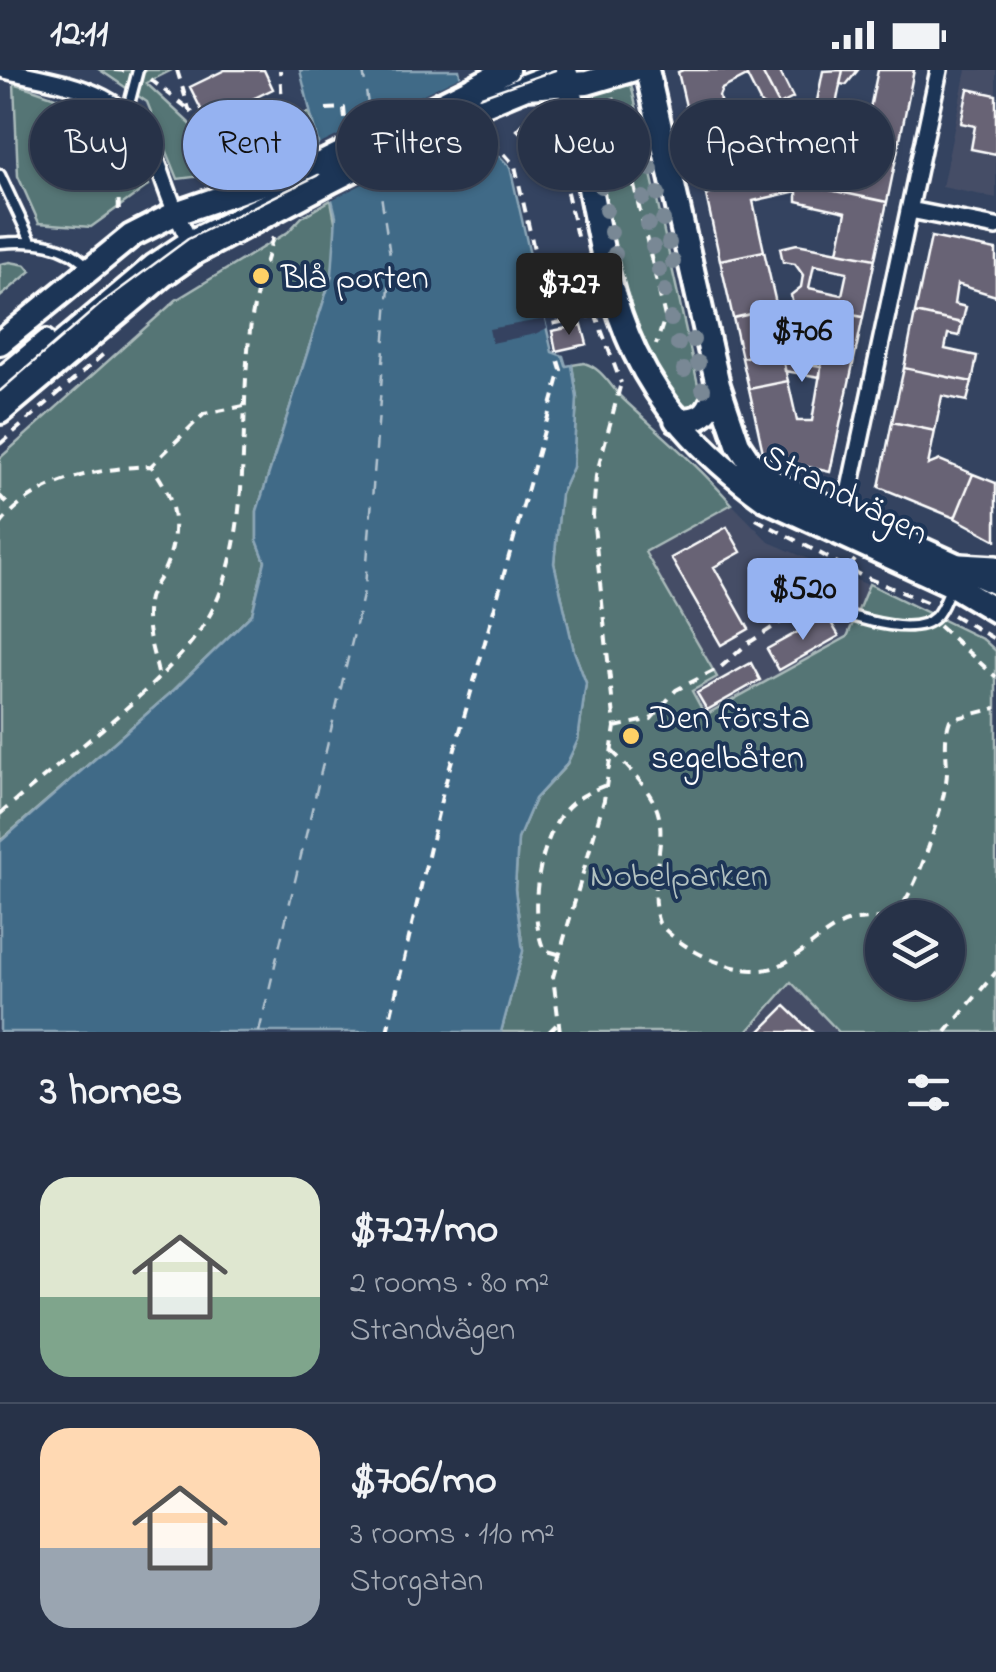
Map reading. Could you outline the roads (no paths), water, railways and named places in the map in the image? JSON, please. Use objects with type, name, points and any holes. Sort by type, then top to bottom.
[{"type":"street","points":[[4,70],[96,92],[109,100]]},
{"type":"street","points":[[0,376],[97,294],[186,233],[474,107],[515,82],[631,70]]},
{"type":"street","name":"Strandvägen","points":[[647,70],[718,385],[738,444],[752,465],[774,482],[842,524]]},
{"type":"street","points":[[842,524],[939,70]]},
{"type":"street","name":"Strandvägen","points":[[563,75],[601,253],[621,325],[642,372],[676,420],[765,499],[842,524],[952,573],[996,584]]},
{"type":"street","points":[[0,390],[186,233],[325,173]]},
{"type":"street","points":[[163,174],[186,233]]},
{"type":"street","points":[[910,210],[996,227]]},
{"type":"street","points":[[0,343],[131,236],[186,233]]},
{"type":"street","points":[[0,412],[148,286],[186,233]]},
{"type":"street","points":[[676,420],[696,420],[710,412],[718,385]]},
{"type":"street","name":"Strandvägen","points":[[952,573],[996,564]]},
{"type":"street","name":"Strandvägen","points":[[952,573],[996,611]]},
{"type":"lane","points":[[125,100],[138,70]]},
{"type":"lane","points":[[0,175],[31,240]]},
{"type":"lane","points":[[0,243],[31,240],[77,254],[89,268]]},
{"type":"lane","points":[[790,593],[892,626],[923,625],[932,620],[952,573]]},
{"type":"tram line","points":[[0,391],[103,302],[188,239],[473,99],[555,70]]},
{"type":"place","name":"Blå porten","points":[[261,276]]},
{"type":"place","name":"Den första segelbåten","points":[[631,736]]},
{"type":"park label","name":"Nobelparken","points":[[679,874]]}]
